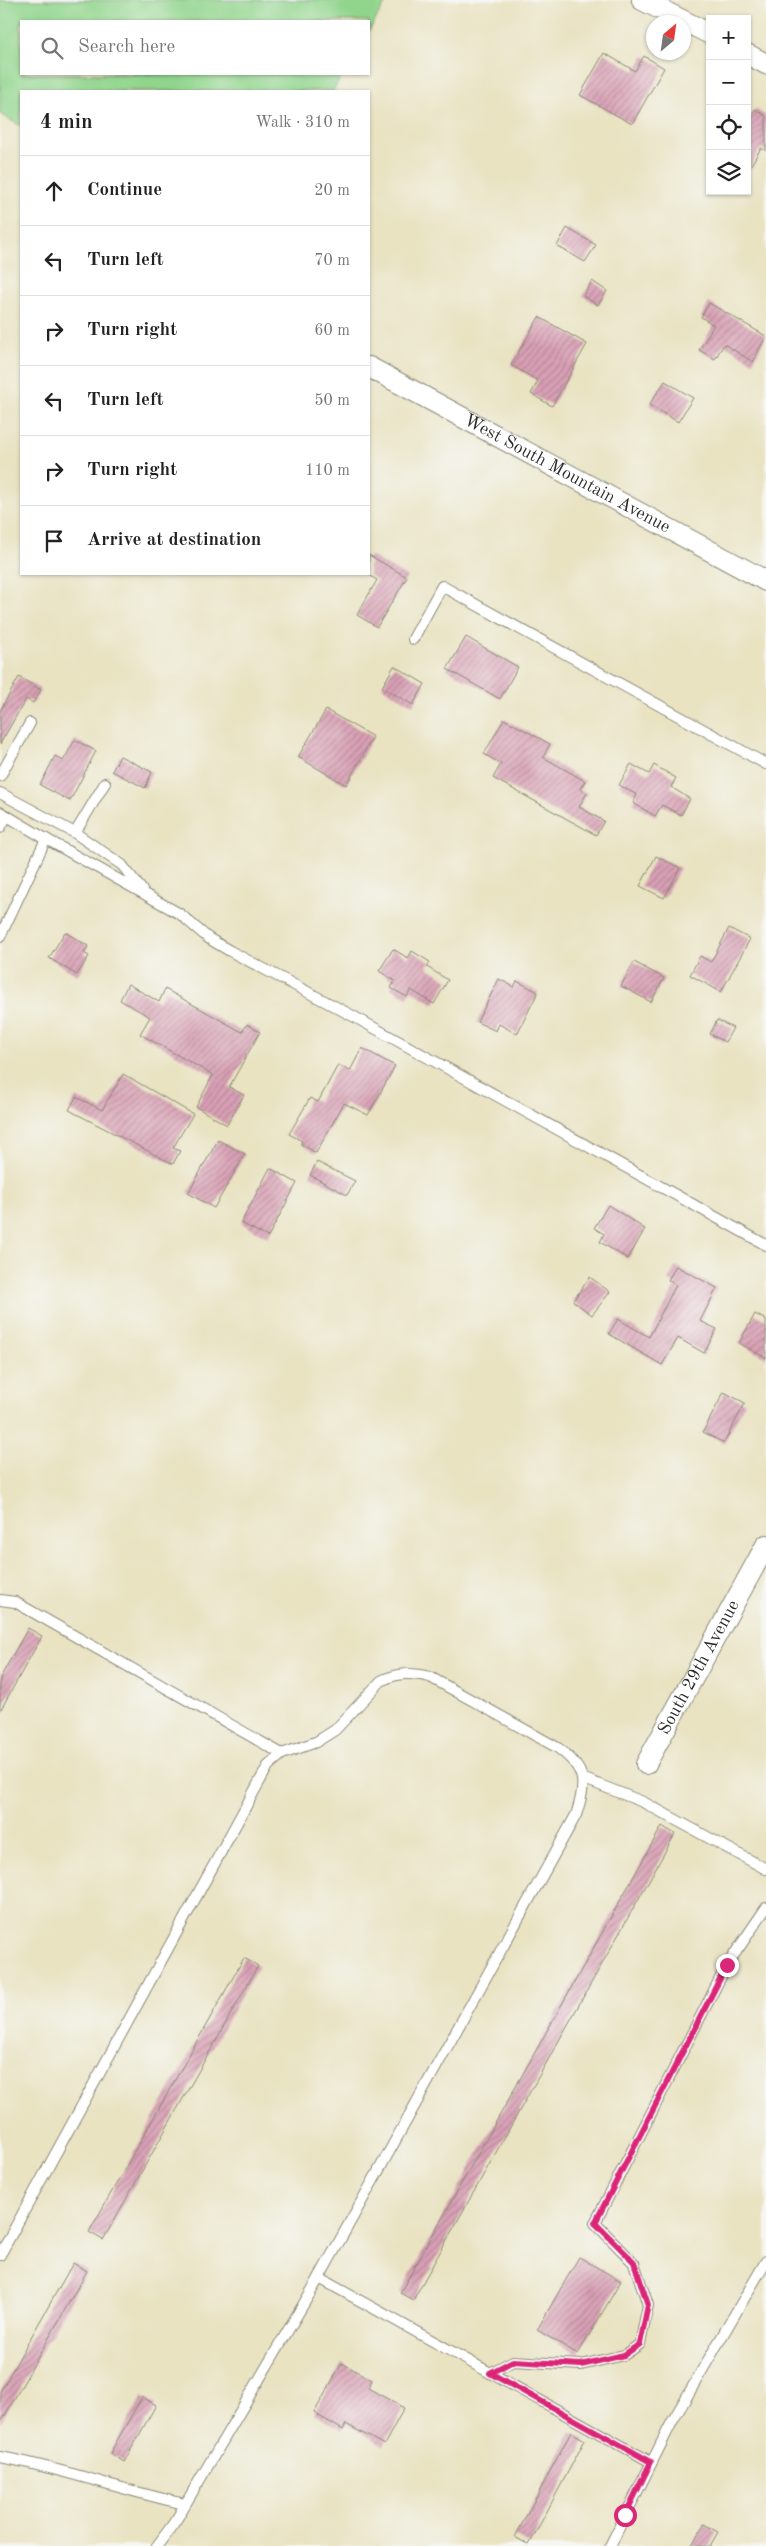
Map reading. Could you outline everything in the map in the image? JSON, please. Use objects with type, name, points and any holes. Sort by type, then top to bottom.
[{"type":"street","points":[[642,0],[706,32]]},
{"type":"street","points":[[751,56],[766,64]]},
{"type":"street","name":"West South Mountain Avenue","points":[[370,368],[766,581]]},
{"type":"street","name":"South 29th Avenue","points":[[646,1764],[766,1545]]},
{"type":"lane","points":[[413,639],[442,586],[766,764]]},
{"type":"lane","points":[[0,776],[30,723]]},
{"type":"lane","points":[[75,833],[105,783]]},
{"type":"lane","points":[[0,793],[75,833],[122,865],[144,893]]},
{"type":"lane","points":[[0,828],[3,814],[180,914],[208,938],[230,951],[351,1015],[766,1245]]},
{"type":"lane","points":[[0,937],[46,839]]},
{"type":"lane","points":[[0,1600],[15,1602],[282,1754]]},
{"type":"lane","points":[[0,2255],[268,1766],[282,1754],[316,1742],[334,1730],[381,1681],[390,1676],[415,1674],[430,1677],[558,1748],[576,1761],[582,1778],[582,1797],[576,1815],[319,2278],[185,2504],[157,2546]]},
{"type":"lane","points":[[582,1778],[643,1802],[766,1869]]},
{"type":"lane","points":[[490,2373],[513,2361],[581,2365],[624,2355],[640,2344],[648,2305],[634,2262],[595,2223],[727,1965],[766,1908]]},
{"type":"lane","points":[[610,2546],[672,2422],[766,2261]]},
{"type":"lane","points":[[319,2278],[651,2462]]},
{"type":"lane","points":[[0,2457],[27,2462],[149,2496],[185,2504]]},
{"type":"green space","points":[[0,0],[387,0],[370,29],[370,20],[20,20],[20,75],[342,75],[334,90],[20,90],[20,125],[0,114]]},
{"type":"building","points":[[604,53],[635,71],[644,56],[646,60],[651,60],[664,68],[632,124],[580,95]]},
{"type":"building","points":[[755,109],[766,116],[766,151],[761,148],[751,165],[751,150],[751,116]]},
{"type":"building","points":[[567,228],[596,245],[585,262],[557,246]]},
{"type":"building","points":[[592,281],[607,291],[598,305],[583,296]]},
{"type":"building","points":[[709,303],[766,336],[753,362],[724,344],[715,359],[699,350],[714,325],[701,317]]},
{"type":"building","points":[[539,317],[587,344],[552,406],[531,394],[538,381],[511,365]]},
{"type":"building","points":[[665,381],[693,398],[678,422],[649,405]]},
{"type":"building","points":[[370,556],[407,577],[377,627],[357,615],[377,580],[369,575]]},
{"type":"building","points":[[466,637],[518,667],[500,699],[447,669]]},
{"type":"building","points":[[394,666],[425,684],[413,705],[382,687]]},
{"type":"building","points":[[19,677],[41,690],[33,703],[26,699],[0,744],[0,711]]},
{"type":"building","points":[[326,710],[373,737],[346,785],[298,757]]},
{"type":"building","points":[[504,719],[550,744],[543,757],[585,781],[580,789],[587,793],[579,807],[604,821],[596,835],[493,778],[501,764],[484,754]]},
{"type":"building","points":[[75,740],[96,751],[70,801],[40,785],[55,756],[63,761]]},
{"type":"building","points":[[120,756],[152,772],[145,788],[112,771]]},
{"type":"building","points":[[631,764],[649,774],[654,765],[676,778],[671,787],[690,799],[681,815],[662,805],[655,816],[633,803],[637,795],[619,785]]},
{"type":"building","points":[[656,856],[680,868],[664,898],[640,886]]},
{"type":"building","points":[[729,928],[750,939],[721,992],[690,975],[700,956],[711,962]]},
{"type":"building","points":[[65,932],[88,946],[84,953],[89,956],[77,975],[49,958]]},
{"type":"building","points":[[393,949],[408,958],[412,951],[430,962],[427,967],[448,980],[434,1004],[411,990],[407,997],[391,988],[395,981],[379,971]]},
{"type":"building","points":[[634,962],[664,978],[651,1002],[621,986]]},
{"type":"building","points":[[499,979],[514,987],[517,981],[538,992],[517,1034],[499,1024],[496,1031],[477,1022]]},
{"type":"building","points":[[128,984],[159,1002],[165,989],[242,1032],[247,1024],[260,1032],[229,1087],[244,1095],[227,1125],[196,1107],[213,1075],[140,1034],[150,1017],[120,1000]]},
{"type":"building","points":[[717,1020],[733,1028],[725,1042],[710,1034]]},
{"type":"building","points":[[362,1048],[395,1066],[368,1115],[344,1103],[316,1153],[301,1144],[302,1141],[289,1134],[310,1098],[318,1102],[338,1065],[350,1071]]},
{"type":"building","points":[[123,1074],[193,1114],[173,1148],[180,1151],[173,1164],[69,1110],[76,1097],[102,1110]]},
{"type":"building","points":[[218,1140],[245,1154],[214,1208],[188,1193]]},
{"type":"building","points":[[317,1162],[355,1181],[347,1195],[310,1175]]},
{"type":"building","points":[[270,1168],[297,1183],[268,1237],[241,1223]]},
{"type":"building","points":[[608,1205],[645,1229],[628,1259],[600,1242],[604,1234],[594,1228]]},
{"type":"building","points":[[676,1266],[717,1288],[700,1321],[717,1329],[704,1353],[678,1338],[662,1365],[609,1334],[618,1319],[649,1337],[676,1285],[668,1280]]},
{"type":"building","points":[[590,1277],[610,1292],[592,1315],[573,1301]]},
{"type":"building","points":[[755,1314],[766,1320],[766,1358],[739,1343]]},
{"type":"building","points":[[724,1392],[745,1403],[724,1443],[703,1432]]},
{"type":"building","points":[[28,1628],[42,1636],[0,1711],[0,1678]]},
{"type":"building","points":[[662,1826],[675,1834],[413,2300],[400,2293]]},
{"type":"building","points":[[244,1958],[258,1966],[103,2240],[89,2232]]},
{"type":"building","points":[[579,2257],[621,2281],[578,2354],[537,2330]]},
{"type":"building","points":[[73,2263],[87,2271],[0,2424],[0,2392]]},
{"type":"building","points":[[342,2363],[372,2380],[368,2388],[404,2408],[384,2445],[346,2424],[343,2430],[314,2413]]},
{"type":"building","points":[[142,2397],[156,2405],[124,2462],[110,2453]]},
{"type":"building","points":[[571,2432],[585,2440],[529,2545],[515,2537]]},
{"type":"building","points":[[704,2524],[718,2532],[710,2546],[692,2546]]},
{"type":"route","points":[[625,2515],[651,2462],[490,2373],[513,2361],[581,2365],[624,2355],[640,2344],[648,2305],[634,2262],[595,2223],[727,1965]]}]
